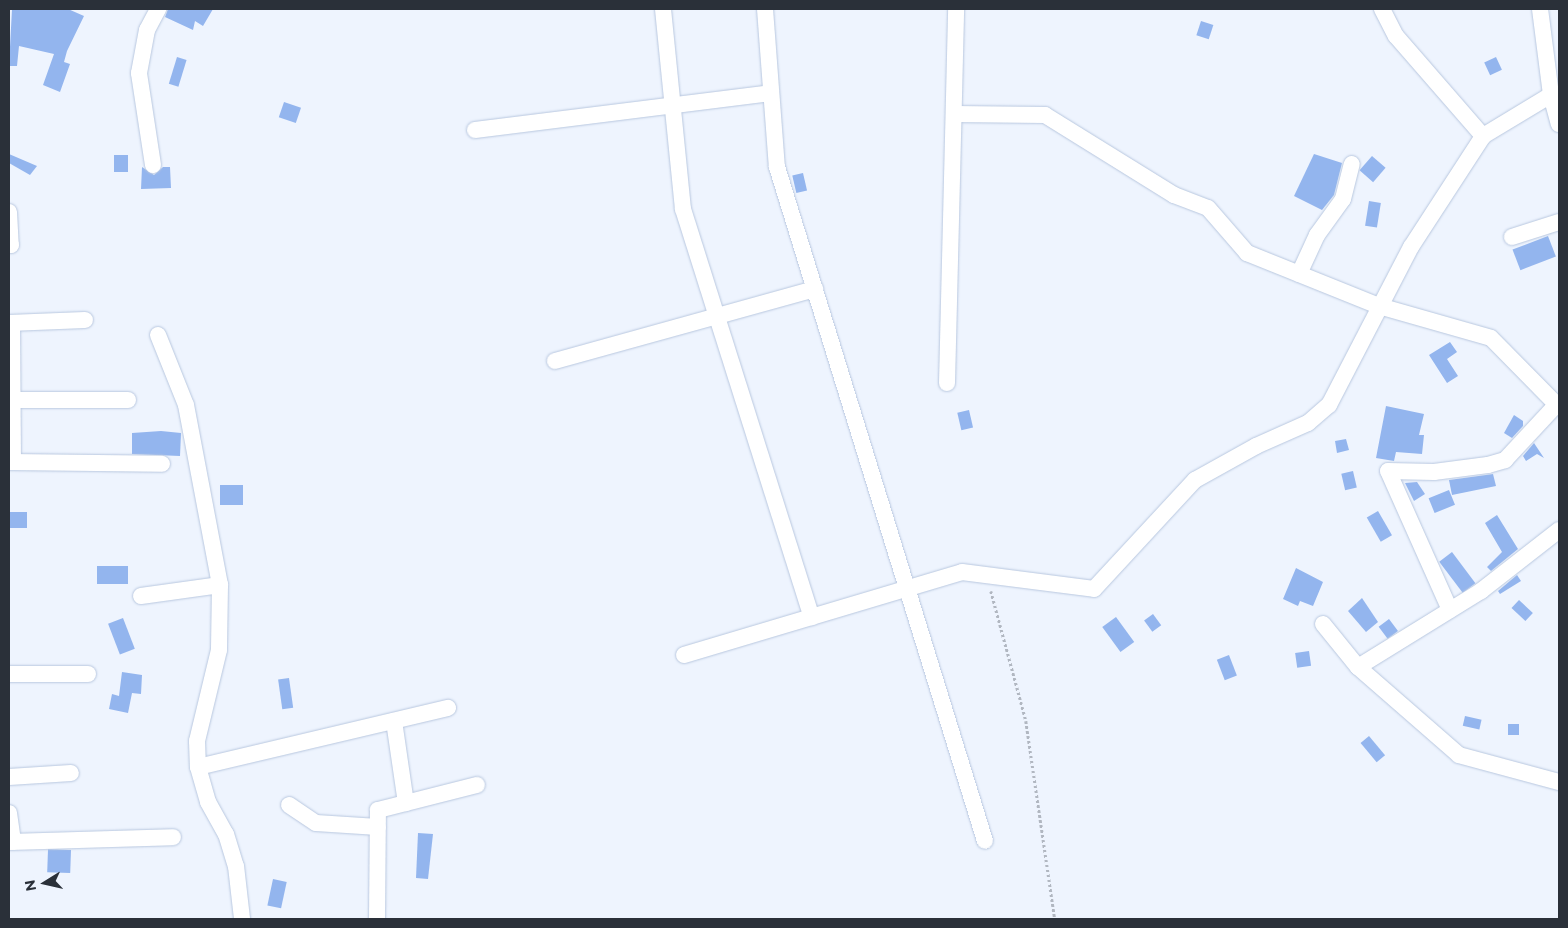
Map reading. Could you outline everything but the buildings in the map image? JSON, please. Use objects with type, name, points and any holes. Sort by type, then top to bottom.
[{"type":"street","points":[[153,165],[139,73],[147,30],[158,9]]},
{"type":"street","points":[[663,9],[683,209],[812,617]]},
{"type":"street","points":[[765,9],[777,166],[985,841]]},
{"type":"street","points":[[948,382],[956,9]]},
{"type":"street","points":[[1382,9],[1396,36],[1483,136]]},
{"type":"street","points":[[1540,9],[1550,96],[1559,124]]},
{"type":"street","points":[[475,130],[771,93]]},
{"type":"street","points":[[684,655],[962,572],[1094,589],[1195,480],[1256,446],[1308,423],[1328,405],[1411,247],[1483,136],[1550,96]]},
{"type":"street","points":[[954,114],[1045,114],[1174,195],[1208,208],[1247,253],[1379,306],[1491,338],[1558,405],[1505,460],[1488,465],[1434,472],[1388,471],[1450,610]]},
{"type":"street","points":[[1299,274],[1317,235],[1342,199],[1352,164]]},
{"type":"street","points":[[9,212],[9,245]]},
{"type":"street","points":[[1512,237],[1559,222]]},
{"type":"street","points":[[555,361],[815,289]]},
{"type":"street","points":[[85,320],[10,323],[13,400],[11,462],[162,464]]},
{"type":"street","points":[[158,335],[186,405],[220,585],[219,650],[197,741],[198,767],[208,802],[226,834],[236,866],[242,919]]},
{"type":"street","points":[[13,400],[128,400]]},
{"type":"street","points":[[1358,667],[1481,591],[1559,530]]},
{"type":"street","points":[[141,596],[220,585]]},
{"type":"street","points":[[1323,624],[1358,667],[1459,755],[1559,782]]},
{"type":"street","points":[[9,674],[88,674]]},
{"type":"street","points":[[198,767],[448,708]]},
{"type":"street","points":[[394,721],[406,803]]},
{"type":"street","points":[[9,777],[71,773]]},
{"type":"street","points":[[378,919],[378,810],[477,785]]},
{"type":"street","points":[[289,805],[316,824],[378,827]]},
{"type":"street","points":[[9,814],[11,842],[173,837]]},
{"type":"path","points":[[987,575],[1026,721],[1055,919]]}]
